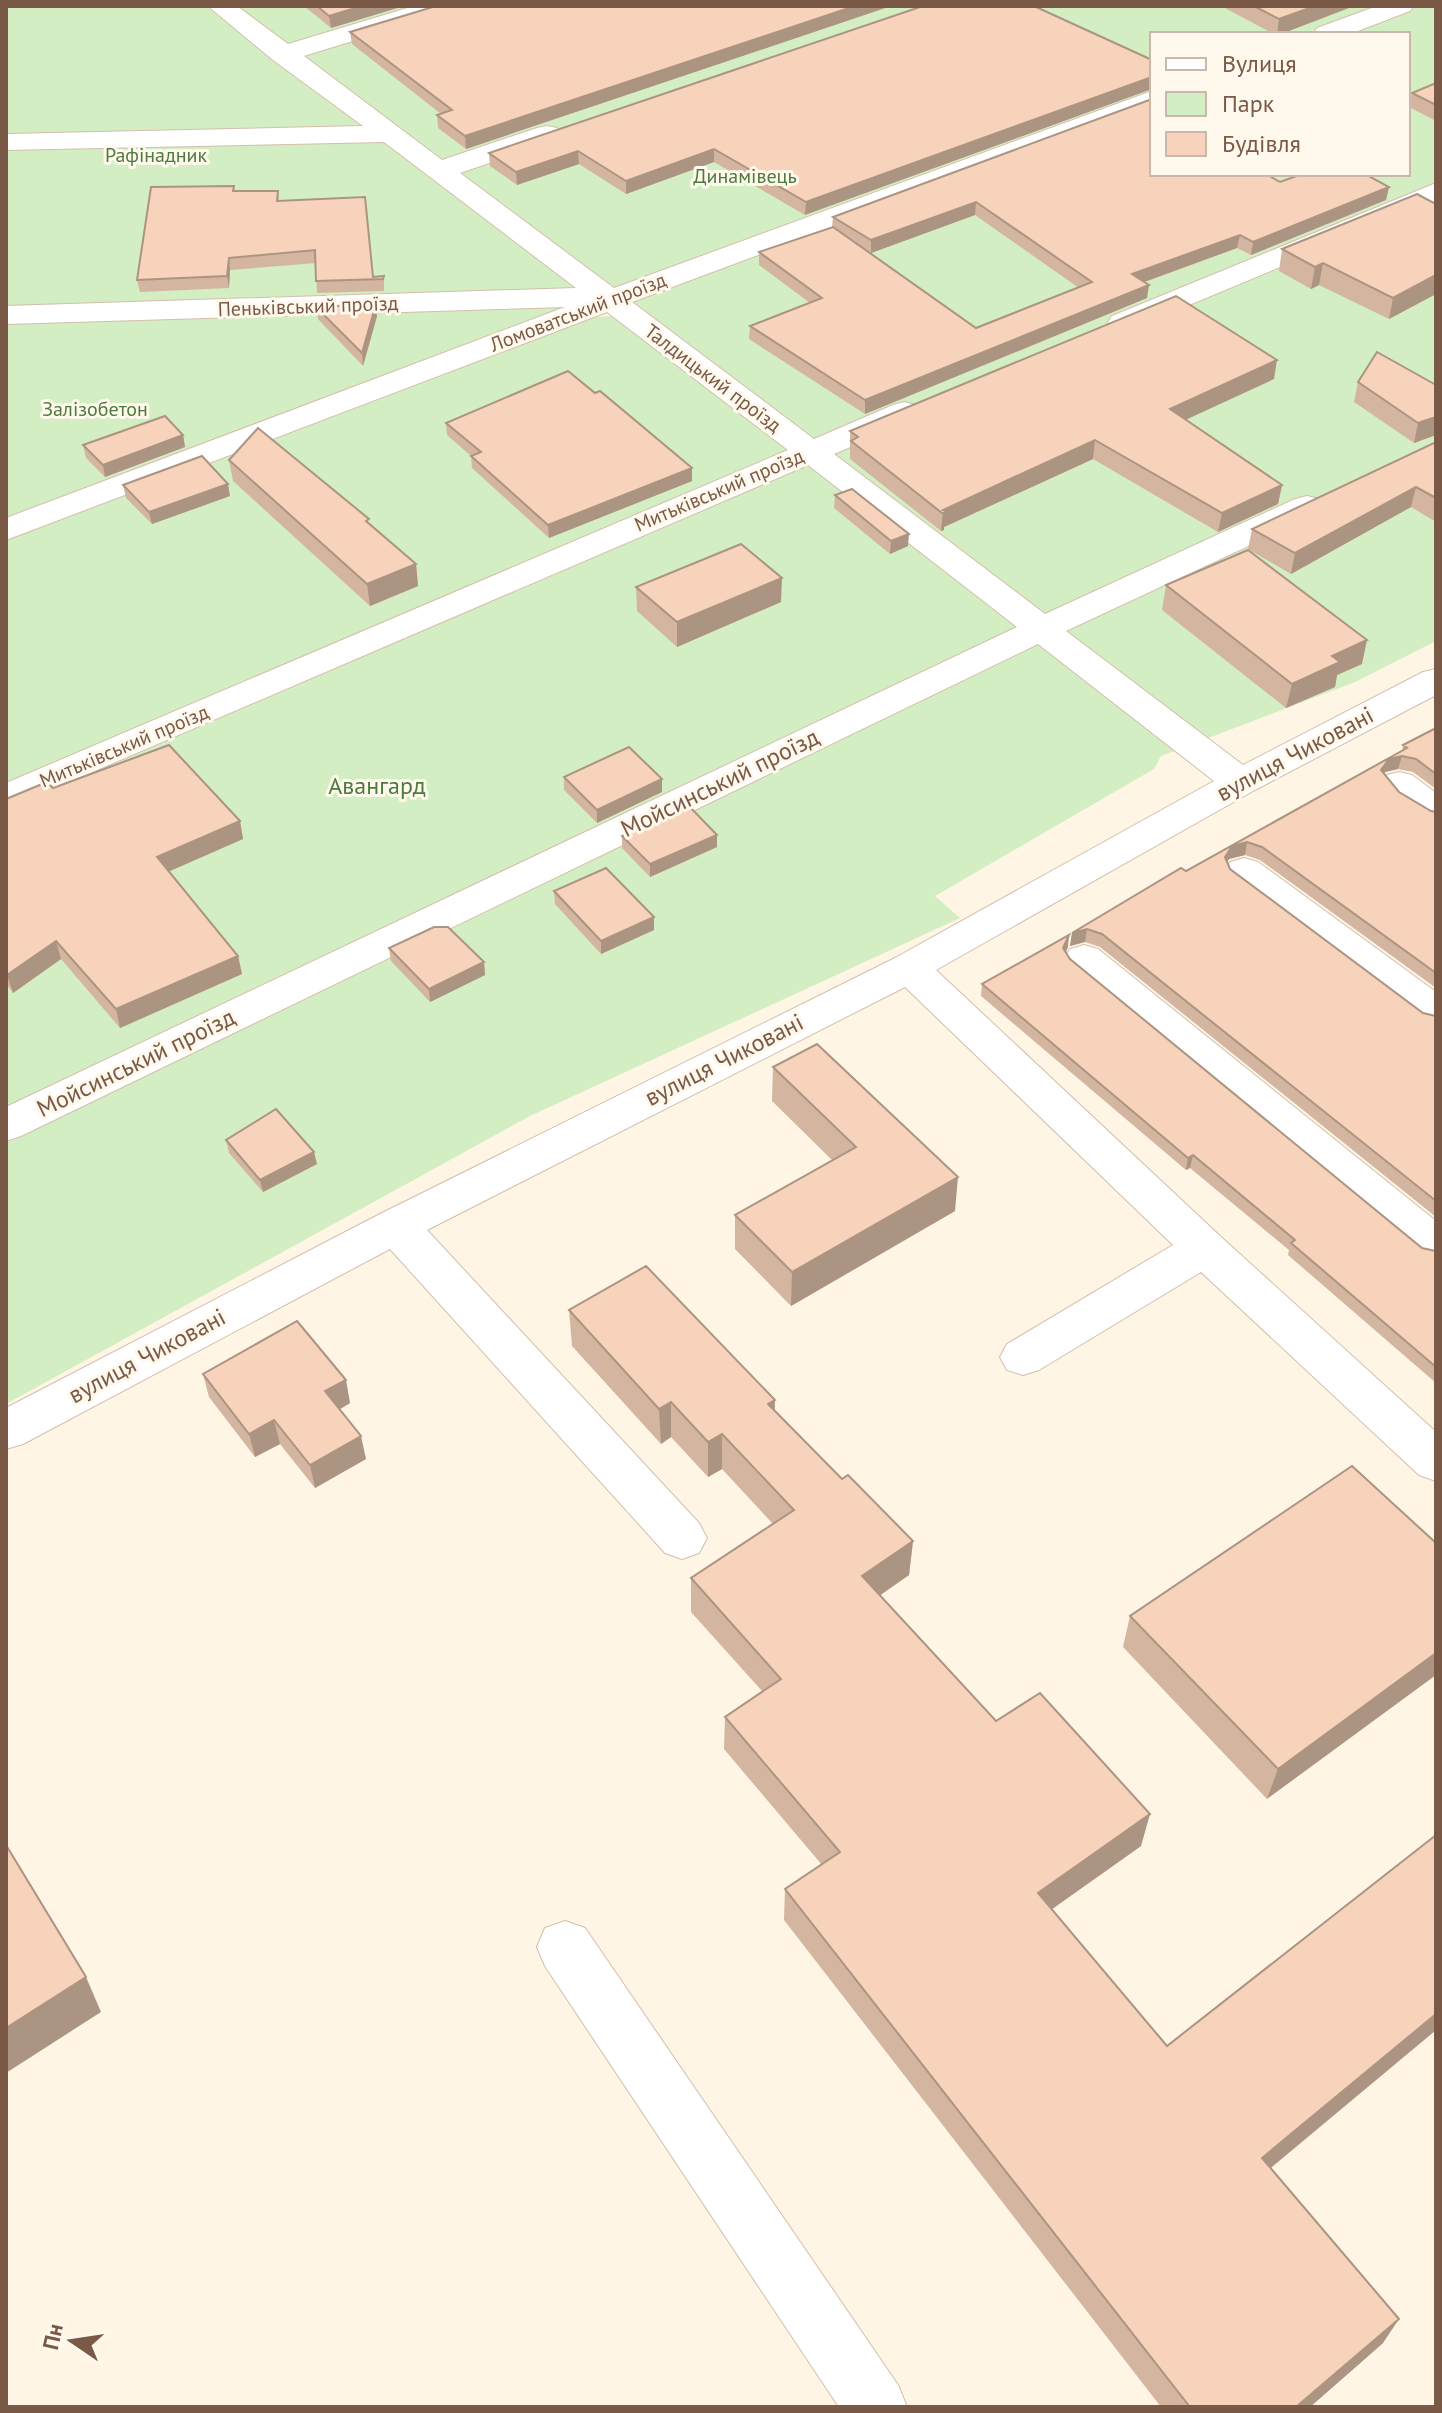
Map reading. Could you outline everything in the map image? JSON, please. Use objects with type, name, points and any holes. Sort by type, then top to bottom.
[{"type":"street","name":"Талдицький проїзд","points":[[221,6],[810,451],[1240,782]]},
{"type":"street","points":[[282,54],[441,6]]},
{"type":"street","points":[[1331,32],[1401,6]]},
{"type":"street","name":"Ломоватський проїзд","points":[[6,530],[610,300],[1150,100]]},
{"type":"street","points":[[440,170],[572,125]]},
{"type":"street","points":[[6,142],[391,134]]},
{"type":"street","points":[[1101,331],[1436,192]]},
{"type":"street","name":"Пеньківський проїзд","points":[[6,315],[586,297],[610,300]]},
{"type":"street","name":"Митьківський проїзд","points":[[6,797],[926,403]]},
{"type":"street","name":"Мойсинський проїзд","points":[[6,1125],[1039,630],[1337,492]]},
{"type":"street","name":"вулиця Чиковані","points":[[6,1430],[396,1226],[909,968],[1240,782],[1436,680]]},
{"type":"street","points":[[1399,784],[1436,811]]},
{"type":"street","points":[[1244,871],[1436,1013]]},
{"type":"street","points":[[1084,959],[1436,1246]]},
{"type":"street","points":[[909,968],[1204,1248],[1436,1461]]},
{"type":"street","points":[[396,1226],[682,1538]]},
{"type":"street","points":[[1023,1357],[1204,1248]]},
{"type":"street","points":[[565,1947],[876,2407]]},
{"type":"green space","name":"Рафінадник","points":[[6,6],[206,6],[575,286],[562,292],[6,311]]},
{"type":"green space","name":"Авангард","points":[[231,6],[1436,6],[1436,641],[1355,682],[1161,756],[1154,769],[935,896],[960,918],[530,1116],[6,1404],[6,322],[581,304],[593,317],[616,316]]},
{"type":"building","points":[[317,6],[362,6],[329,16]]},
{"type":"building","points":[[436,6],[855,6],[465,136],[437,115],[452,110],[350,32]]},
{"type":"building","points":[[923,6],[1034,6],[1150,59],[1150,78],[806,202],[714,149],[626,181],[578,151],[516,172],[489,153]]},
{"type":"building","points":[[1254,6],[1315,6],[1279,19]]},
{"type":"building","points":[[1436,83],[1436,105],[1412,93]]},
{"type":"building","points":[[1150,100],[1150,176],[1270,176],[1280,182],[1296,176],[1369,176],[1389,187],[1253,242],[1240,235],[1132,274],[1149,285],[865,400],[750,326],[822,298],[759,252],[833,227],[976,328],[1092,282],[976,202],[871,240],[833,217]]},
{"type":"building","points":[[234,186],[233,191],[278,191],[277,201],[365,197],[373,277],[384,276],[383,279],[316,281],[315,250],[229,258],[227,276],[137,280],[151,187]]},
{"type":"building","points":[[1417,194],[1436,204],[1436,275],[1393,298],[1323,263],[1315,267],[1282,249]]},
{"type":"building","points":[[1176,296],[1277,360],[1170,409],[1282,485],[1222,513],[1095,440],[942,513],[851,441],[858,437],[850,431]]},
{"type":"building","points":[[376,304],[362,353],[316,307]]},
{"type":"building","points":[[1377,352],[1436,385],[1436,417],[1418,423],[1358,382]]},
{"type":"building","points":[[568,371],[595,393],[600,391],[692,468],[548,525],[471,456],[481,452],[446,423]]},
{"type":"building","points":[[165,416],[183,435],[103,465],[83,445]]},
{"type":"building","points":[[258,428],[369,519],[366,521],[416,564],[367,584],[229,460]]},
{"type":"building","points":[[1436,442],[1436,498],[1416,487],[1295,553],[1252,529]]},
{"type":"building","points":[[202,456],[228,484],[149,512],[123,485]]},
{"type":"building","points":[[852,489],[909,534],[891,541],[835,495]]},
{"type":"building","points":[[741,544],[782,578],[677,622],[636,587]]},
{"type":"building","points":[[1248,550],[1367,640],[1332,656],[1340,662],[1292,684],[1166,585]]},
{"type":"building","points":[[1436,728],[1436,774],[1416,759],[1402,756],[1389,759],[1381,770],[1399,792],[1436,812],[1436,973],[1262,847],[1247,842],[1232,846],[1225,857],[1230,869],[1423,1013],[1436,1016],[1436,1201],[1102,934],[1087,929],[1072,933],[1181,868],[1186,871],[1407,748],[1403,745]]},
{"type":"building","points":[[169,745],[240,821],[157,857],[238,956],[116,1009],[56,941],[7,975],[6,799],[47,782],[53,788]]},
{"type":"building","points":[[629,747],[662,779],[597,810],[564,777]]},
{"type":"building","points":[[687,804],[717,835],[650,864],[622,836]]},
{"type":"building","points":[[606,868],[654,917],[601,941],[554,891]]},
{"type":"building","points":[[434,927],[448,927],[484,962],[429,989],[389,948]]},
{"type":"building","points":[[1069,935],[1063,948],[1070,959],[1422,1248],[1436,1251],[1436,1367],[1291,1243],[1295,1240],[1193,1155],[1188,1158],[982,984]]},
{"type":"building","points":[[817,1044],[958,1177],[792,1272],[735,1215],[856,1147],[773,1067]]},
{"type":"building","points":[[276,1109],[314,1152],[260,1180],[226,1140]]},
{"type":"building","points":[[646,1266],[775,1400],[768,1404],[842,1479],[848,1475],[913,1541],[862,1576],[996,1721],[1040,1693],[1150,1814],[1038,1893],[1167,2046],[1436,1835],[1436,2014],[1262,2158],[1399,2319],[1296,2407],[1190,2407],[785,1889],[840,1852],[725,1717],[781,1679],[691,1578],[794,1510],[722,1434],[708,1442],[671,1402],[659,1409],[569,1310]]},
{"type":"building","points":[[297,1321],[346,1380],[325,1391],[361,1436],[310,1465],[274,1420],[249,1434],[203,1374]]},
{"type":"building","points":[[1352,1466],[1436,1543],[1436,1653],[1278,1769],[1130,1616]]},
{"type":"building","points":[[6,1845],[86,1977],[6,2028]]},
{"type":"park label","name":"Динамівець","points":[[745,176]]},
{"type":"park label","name":"Залізобетон","points":[[95,409]]}]
